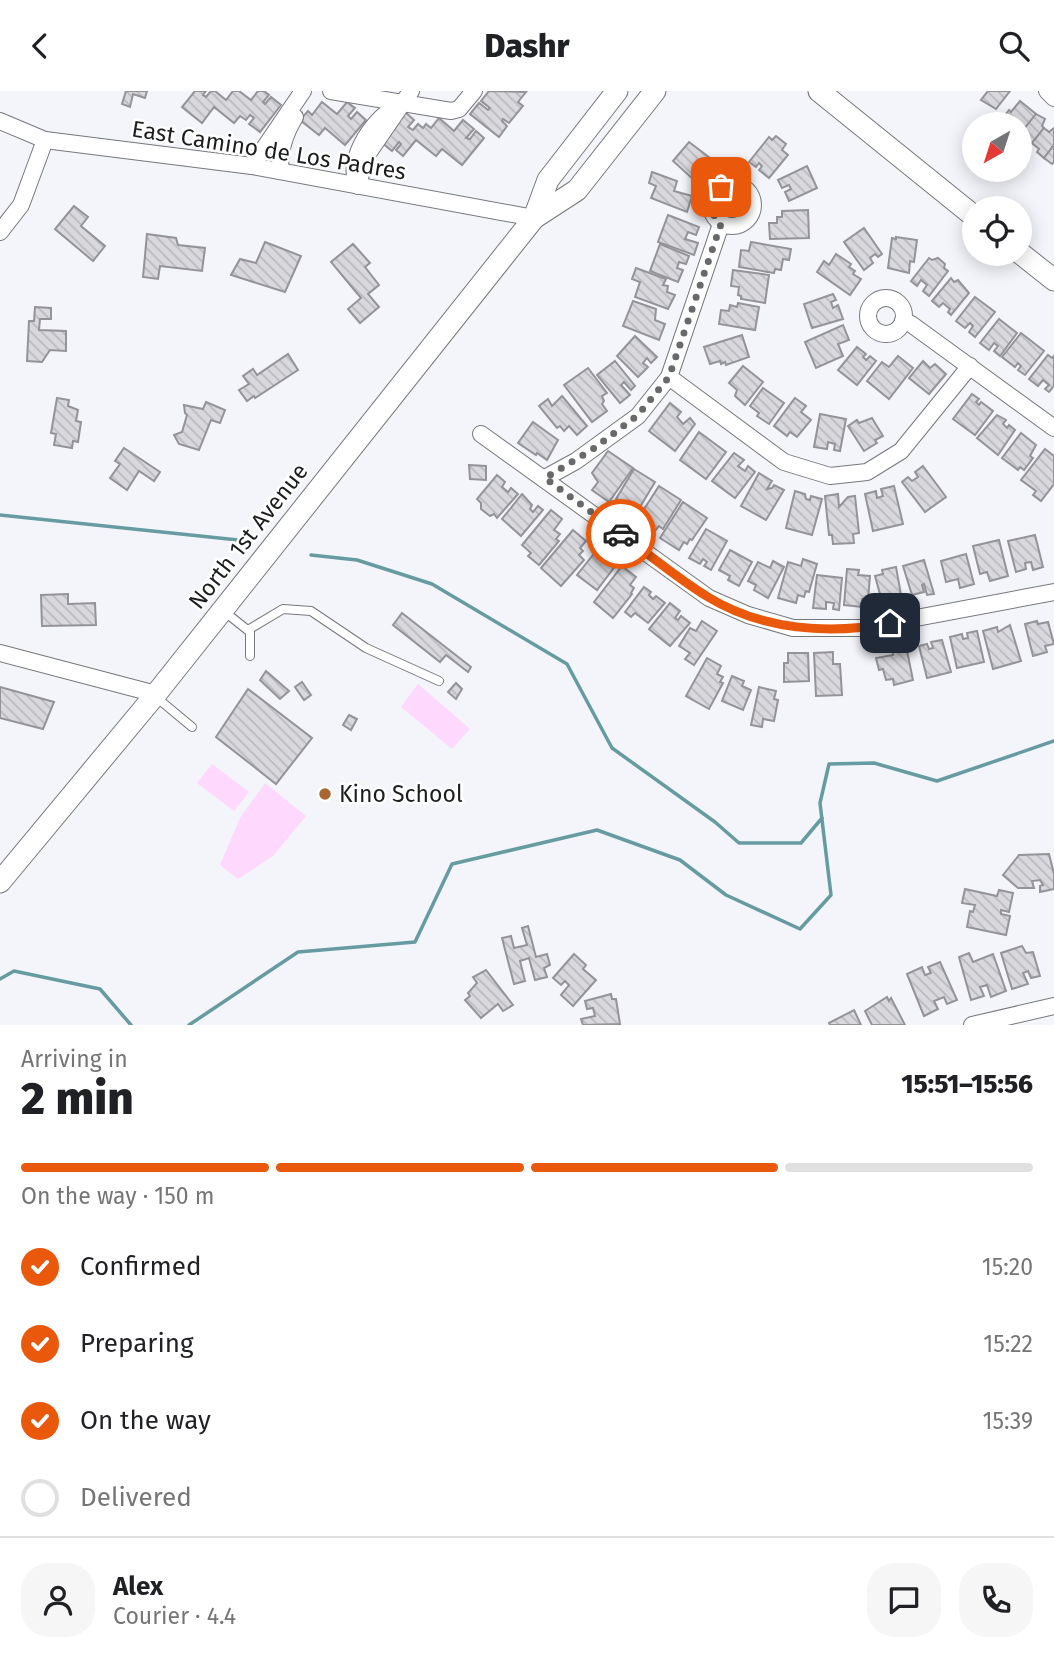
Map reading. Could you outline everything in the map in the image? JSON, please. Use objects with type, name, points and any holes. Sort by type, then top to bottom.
[{"type":"main road","name":"North 1st Avenue","points":[[534,218],[548,180],[617,91]]},
{"type":"main road","name":"North 1st Avenue","points":[[0,882],[156,695],[534,218],[576,190],[655,91]]},
{"type":"main road","points":[[818,91],[962,207]]},
{"type":"main road","points":[[1032,260],[1051,271]]},
{"type":"street","points":[[252,166],[304,91]]},
{"type":"street","points":[[280,171],[280,151],[286,132],[303,106],[304,91]]},
{"type":"street","points":[[331,91],[406,98],[451,111],[459,109],[469,93]]},
{"type":"street","points":[[1047,91],[1054,98]]},
{"type":"street","points":[[358,186],[354,177],[355,158],[359,148],[388,109],[406,98]]},
{"type":"street","name":"East Camino de Los Padres","points":[[0,121],[45,140],[252,166],[534,218]]},
{"type":"street","points":[[0,232],[21,205],[45,140]]},
{"type":"street","points":[[545,478],[576,460],[638,415],[669,377],[721,224]]},
{"type":"street","points":[[903,321],[911,324],[1054,428]]},
{"type":"street","points":[[669,377],[785,462],[830,476],[867,472],[901,451],[970,366]]},
{"type":"street","points":[[481,435],[545,478],[709,598],[748,615],[793,628],[863,628],[1054,592]]},
{"type":"street","points":[[0,653],[156,695]]},
{"type":"street","points":[[972,1025],[1054,1006]]},
{"type":"lane","points":[[248,630],[284,609],[311,611],[366,648],[439,681]]},
{"type":"lane","points":[[223,610],[248,630],[250,656]]},
{"type":"lane","points":[[156,695],[192,727]]},
{"type":"shaded area","points":[[418,684],[470,729],[452,749],[401,707]]},
{"type":"shaded area","points":[[212,764],[249,792],[234,811],[197,783]]},
{"type":"shaded area","points":[[265,783],[306,816],[273,856],[238,879],[220,865],[240,818]]},
{"type":"building","points":[[126,91],[147,91],[145,98],[133,94],[130,107],[122,104]]},
{"type":"building","points":[[195,91],[206,91],[203,95],[206,97],[211,91],[215,91],[226,100],[233,91],[239,91],[251,100],[258,91],[264,91],[269,95],[263,102],[265,104],[271,97],[281,105],[260,132],[249,124],[254,118],[250,115],[246,120],[240,116],[234,123],[214,107],[202,123],[182,107]]},
{"type":"building","points":[[489,91],[526,92],[518,102],[523,106],[509,123],[503,119],[507,126],[499,137],[470,114],[479,103],[488,110],[490,108],[481,101]]},
{"type":"building","points":[[988,91],[1010,91],[996,109],[981,100]]},
{"type":"building","points":[[1020,101],[1036,114],[1032,119],[1032,112],[1011,112]]},
{"type":"building","points":[[322,102],[337,114],[347,102],[355,108],[348,116],[351,119],[357,112],[366,120],[345,145],[325,128],[319,135],[300,120],[308,111],[312,115]]},
{"type":"building","points":[[404,111],[414,120],[408,127],[413,130],[418,124],[423,128],[426,124],[431,128],[439,118],[454,131],[463,120],[474,129],[466,138],[470,139],[476,131],[484,138],[462,165],[442,149],[436,156],[416,140],[403,156],[396,150],[401,144],[399,142],[392,151],[380,141]]},
{"type":"building","points":[[1036,114],[1045,119],[1042,126],[1044,128],[1032,143],[1032,119]]},
{"type":"building","points":[[1044,128],[1049,132],[1054,128],[1054,145],[1044,158],[1032,143]]},
{"type":"building","points":[[776,136],[786,144],[782,150],[788,155],[769,178],[759,170],[762,166],[759,163],[756,167],[749,162],[769,137],[772,140]]},
{"type":"building","points":[[689,142],[714,161],[710,166],[703,160],[698,165],[705,172],[695,181],[673,161]]},
{"type":"building","points":[[1054,145],[1054,162],[1052,164],[1044,158]]},
{"type":"building","points":[[807,166],[817,188],[789,201],[785,192],[791,189],[789,185],[782,188],[778,180]]},
{"type":"building","points":[[652,172],[677,181],[674,191],[692,196],[687,212],[651,198],[656,186],[649,183]]},
{"type":"building","points":[[74,206],[88,217],[81,226],[105,246],[93,261],[55,229]]},
{"type":"building","points":[[808,210],[809,238],[770,239],[769,223],[777,223],[777,217],[782,217],[782,211]]},
{"type":"building","points":[[668,215],[699,227],[696,235],[688,232],[685,239],[698,243],[694,255],[658,242]]},
{"type":"building","points":[[864,228],[882,254],[878,257],[875,254],[870,258],[873,263],[864,270],[844,242]]},
{"type":"building","points":[[147,234],[176,238],[178,245],[205,248],[202,271],[160,266],[158,279],[143,277]]},
{"type":"building","points":[[892,238],[917,240],[914,262],[910,261],[909,273],[888,268]]},
{"type":"building","points":[[265,242],[301,256],[285,292],[231,275],[240,259],[256,263]]},
{"type":"building","points":[[751,242],[791,249],[789,260],[783,259],[781,270],[775,269],[774,273],[739,267],[741,250],[749,251]]},
{"type":"building","points":[[353,244],[370,263],[365,267],[379,285],[368,294],[379,307],[360,323],[348,309],[361,298],[331,262]]},
{"type":"building","points":[[660,244],[689,256],[686,264],[679,262],[677,268],[683,270],[678,282],[650,271]]},
{"type":"building","points":[[836,254],[851,264],[849,267],[855,271],[853,274],[861,279],[850,295],[817,272],[824,261],[829,265]]},
{"type":"building","points":[[929,258],[938,258],[948,271],[929,296],[923,291],[927,285],[921,280],[917,286],[911,281]]},
{"type":"building","points":[[636,268],[666,279],[663,285],[668,286],[667,292],[675,295],[668,309],[635,297],[640,282],[632,279]]},
{"type":"building","points":[[733,270],[769,275],[765,303],[741,299],[738,295],[739,287],[731,286]]},
{"type":"building","points":[[951,278],[954,282],[958,280],[969,293],[951,315],[948,312],[950,309],[943,303],[939,307],[932,301]]},
{"type":"building","points":[[833,294],[836,300],[831,302],[833,308],[838,305],[843,319],[812,328],[804,304]]},
{"type":"building","points":[[975,297],[995,312],[975,337],[969,332],[973,326],[970,323],[965,328],[956,321]]},
{"type":"building","points":[[633,301],[656,309],[655,320],[665,324],[659,340],[623,326]]},
{"type":"building","points":[[738,303],[759,307],[755,330],[719,324],[721,310],[729,311],[730,305],[737,307]]},
{"type":"building","points":[[35,307],[51,308],[51,319],[40,319],[39,330],[66,331],[66,351],[50,350],[42,362],[27,361],[29,321],[34,321]]},
{"type":"building","points":[[999,319],[1017,333],[1000,356],[994,351],[998,346],[994,343],[989,350],[980,343]]},
{"type":"building","points":[[843,325],[849,340],[838,344],[843,356],[816,368],[805,342]]},
{"type":"building","points":[[1021,333],[1044,351],[1025,375],[1018,370],[1021,366],[1018,363],[1015,367],[1002,357]]},
{"type":"building","points":[[742,335],[749,357],[726,365],[720,361],[710,364],[704,347]]},
{"type":"building","points":[[635,336],[657,357],[651,363],[647,358],[643,363],[648,367],[638,377],[617,356]]},
{"type":"building","points":[[857,347],[866,354],[863,357],[866,360],[870,356],[876,361],[857,385],[838,370]]},
{"type":"building","points":[[288,354],[298,370],[247,401],[239,390],[249,384],[243,376],[253,369],[257,375]]},
{"type":"building","points":[[1048,355],[1052,358],[1054,356],[1054,386],[1049,392],[1045,389],[1049,385],[1043,380],[1038,386],[1029,379]]},
{"type":"building","points":[[898,356],[913,368],[889,399],[867,381],[882,362],[889,367]]},
{"type":"building","points":[[615,361],[635,386],[631,390],[624,382],[621,385],[630,395],[620,403],[597,375]]},
{"type":"building","points":[[923,361],[930,368],[935,364],[946,374],[929,394],[909,378]]},
{"type":"building","points":[[743,366],[763,382],[745,405],[735,396],[737,390],[729,383]]},
{"type":"building","points":[[588,368],[607,393],[602,396],[602,404],[607,411],[592,422],[564,385]]},
{"type":"building","points":[[763,388],[784,403],[769,424],[757,416],[759,413],[750,406]]},
{"type":"building","points":[[972,394],[979,399],[976,402],[979,405],[981,402],[993,411],[975,435],[953,419]]},
{"type":"building","points":[[562,396],[587,426],[577,435],[569,426],[564,431],[560,426],[557,428],[539,406],[548,399],[552,406]]},
{"type":"building","points":[[57,398],[69,400],[68,406],[78,410],[76,421],[81,422],[78,442],[73,441],[72,448],[54,445],[56,434],[51,433]]},
{"type":"building","points":[[795,398],[806,406],[801,412],[811,420],[797,437],[790,432],[787,436],[774,426]]},
{"type":"building","points":[[206,402],[225,410],[220,423],[211,420],[199,450],[179,444],[174,435],[182,432],[187,415],[184,405],[203,409]]},
{"type":"building","points":[[670,403],[681,412],[677,417],[683,424],[690,418],[695,424],[675,451],[649,431]]},
{"type":"building","points":[[820,414],[846,419],[840,451],[834,450],[835,444],[828,442],[827,449],[814,447]]},
{"type":"building","points":[[997,415],[1006,420],[1003,424],[1007,428],[1009,425],[1015,430],[998,455],[977,438]]},
{"type":"building","points":[[872,418],[883,436],[864,451],[848,426],[857,420],[859,423]]},
{"type":"building","points":[[533,422],[558,440],[547,460],[518,443]]},
{"type":"building","points":[[699,432],[726,452],[706,479],[680,460]]},
{"type":"building","points":[[1021,433],[1036,445],[1030,456],[1033,458],[1024,470],[1020,467],[1018,470],[1002,458]]},
{"type":"building","points":[[124,448],[160,472],[154,481],[139,471],[127,490],[110,478],[120,464],[115,461]]},
{"type":"building","points":[[1045,449],[1054,456],[1054,484],[1041,501],[1033,495],[1036,491],[1021,480]]},
{"type":"building","points":[[608,451],[633,468],[609,502],[592,490],[598,482],[592,473]]},
{"type":"building","points":[[734,453],[744,460],[738,466],[745,471],[748,466],[755,472],[735,498],[712,481]]},
{"type":"building","points":[[469,465],[486,466],[486,480],[470,479]]},
{"type":"building","points":[[923,466],[946,497],[925,512],[902,482],[908,477],[912,481],[918,477],[915,472]]},
{"type":"building","points":[[634,469],[655,482],[637,512],[616,499]]},
{"type":"building","points":[[759,473],[772,481],[767,489],[774,485],[784,490],[766,520],[741,506]]},
{"type":"building","points":[[497,475],[505,482],[502,487],[508,492],[511,488],[518,494],[497,518],[481,509],[481,503],[477,499]]},
{"type":"building","points":[[659,486],[681,500],[663,529],[659,526],[654,532],[637,520]]},
{"type":"building","points":[[894,486],[903,524],[873,531],[865,494],[876,491],[877,498],[883,496],[881,489]]},
{"type":"building","points":[[795,491],[805,494],[806,499],[810,500],[811,496],[822,499],[812,535],[786,528]]},
{"type":"building","points":[[522,494],[532,505],[530,509],[533,512],[538,506],[543,510],[521,536],[502,519]]},
{"type":"building","points":[[838,494],[839,507],[848,497],[855,496],[859,533],[853,534],[854,543],[833,544],[832,535],[829,535],[825,496]]},
{"type":"building","points":[[683,502],[707,518],[692,540],[687,544],[684,542],[679,550],[660,538]]},
{"type":"building","points":[[551,510],[562,519],[554,530],[560,534],[556,539],[559,541],[539,565],[528,556],[531,553],[522,545]]},
{"type":"building","points":[[706,529],[727,541],[711,570],[704,566],[707,562],[703,559],[700,564],[689,558]]},
{"type":"building","points":[[573,530],[586,541],[580,548],[583,551],[579,555],[584,560],[561,586],[541,568]]},
{"type":"building","points":[[1035,535],[1043,567],[1033,570],[1031,562],[1025,563],[1026,569],[1016,572],[1008,541]]},
{"type":"building","points":[[999,540],[1008,576],[990,581],[987,572],[980,574],[973,546]]},
{"type":"building","points":[[597,550],[606,557],[603,561],[616,565],[597,590],[577,575]]},
{"type":"building","points":[[730,550],[752,562],[739,586],[728,580],[730,576],[719,570]]},
{"type":"building","points":[[966,554],[974,584],[960,588],[958,579],[946,582],[941,561]]},
{"type":"building","points":[[803,559],[817,564],[809,592],[806,591],[804,597],[798,595],[796,603],[778,598],[788,562],[801,566]]},
{"type":"building","points":[[924,560],[934,594],[927,595],[924,584],[924,592],[912,595],[903,566]]},
{"type":"building","points":[[773,561],[784,567],[768,598],[754,590],[756,585],[748,581],[758,562],[770,568]]},
{"type":"building","points":[[622,566],[636,577],[630,585],[634,588],[632,594],[613,618],[594,602]]},
{"type":"building","points":[[896,567],[902,600],[883,605],[875,576],[883,574],[882,570]]},
{"type":"building","points":[[847,569],[859,570],[858,575],[870,576],[868,599],[862,599],[862,607],[844,605]]},
{"type":"building","points":[[817,575],[842,578],[839,610],[833,609],[834,603],[826,602],[826,609],[813,608]]},
{"type":"building","points":[[644,587],[651,592],[649,595],[653,599],[656,596],[665,603],[648,623],[635,613],[631,617],[625,612]]},
{"type":"building","points":[[68,594],[68,604],[95,603],[96,625],[42,626],[41,595]]},
{"type":"building","points":[[670,603],[680,611],[675,618],[678,620],[681,616],[690,623],[670,646],[649,629]]},
{"type":"building","points":[[402,613],[471,667],[468,672],[446,655],[440,662],[393,625]]},
{"type":"building","points":[[702,621],[717,631],[694,665],[685,659],[690,653],[679,646],[690,628],[696,631]]},
{"type":"building","points":[[1037,621],[1038,624],[1048,622],[1054,644],[1045,646],[1047,652],[1033,656],[1025,624]]},
{"type":"building","points":[[1010,625],[1021,661],[993,669],[983,631],[997,627],[998,632]]},
{"type":"building","points":[[977,631],[984,662],[957,668],[950,637],[962,634],[963,639],[968,638],[967,633]]},
{"type":"building","points":[[942,640],[951,672],[927,678],[919,646],[927,644],[929,649],[933,648],[931,642]]},
{"type":"building","points":[[906,646],[913,680],[894,685],[893,679],[886,680],[883,669],[879,670],[876,658],[893,655],[892,649]]},
{"type":"building","points":[[833,652],[833,664],[840,664],[842,695],[816,696],[814,653]]},
{"type":"building","points":[[788,653],[808,653],[809,681],[784,682],[784,663],[788,663]]},
{"type":"building","points":[[707,658],[721,666],[717,674],[723,677],[720,682],[723,683],[709,709],[686,696]]},
{"type":"building","points":[[266,671],[289,691],[280,699],[260,680]]},
{"type":"building","points":[[732,676],[744,681],[742,686],[751,690],[743,710],[722,701]]},
{"type":"building","points":[[302,682],[311,695],[304,700],[295,687]]},
{"type":"building","points":[[456,683],[462,689],[456,699],[448,692]]},
{"type":"building","points":[[0,687],[54,702],[43,729],[0,718]]},
{"type":"building","points":[[759,687],[776,691],[774,699],[778,700],[774,721],[763,719],[762,727],[751,725]]},
{"type":"building","points":[[248,689],[312,738],[276,784],[216,737]]},
{"type":"building","points":[[349,715],[357,719],[351,730],[343,725]]},
{"type":"building","points":[[1049,854],[1054,874],[1054,889],[1040,892],[1040,886],[1043,885],[1040,880],[1032,881],[1034,888],[1018,888],[1003,875],[1019,855]]},
{"type":"building","points":[[965,889],[997,896],[999,890],[1013,893],[1009,912],[1001,910],[1001,914],[1010,916],[1006,935],[967,927],[970,911],[973,912],[975,905],[962,903]]},
{"type":"building","points":[[528,926],[536,957],[547,954],[550,965],[544,968],[547,977],[535,980],[529,958],[520,961],[525,981],[514,984],[502,938],[511,936],[514,948],[527,945],[522,928]]},
{"type":"building","points":[[1022,946],[1026,953],[1033,952],[1040,976],[1031,978],[1028,971],[1023,973],[1028,984],[1012,989],[1001,953]]},
{"type":"building","points":[[969,953],[973,962],[993,954],[1006,991],[991,997],[987,985],[980,987],[984,996],[971,1000],[959,957]]},
{"type":"building","points":[[574,954],[586,965],[583,969],[596,980],[573,1006],[561,995],[569,985],[565,981],[561,985],[553,978]]},
{"type":"building","points":[[940,962],[957,1000],[947,1004],[944,997],[934,1001],[938,1009],[924,1016],[907,974],[922,967],[925,975],[931,973],[928,967]]},
{"type":"building","points":[[486,970],[513,1005],[503,1011],[498,1004],[481,1018],[465,1000],[477,983],[473,977]]},
{"type":"building","points":[[611,994],[612,999],[616,999],[620,1024],[583,1025],[581,1019],[595,1016],[593,1008],[587,1009],[585,1001]]},
{"type":"building","points":[[887,997],[889,1001],[891,998],[905,1025],[872,1025],[865,1011]]},
{"type":"building","points":[[854,1010],[861,1025],[830,1025],[829,1023]]},
{"type":"waterway","points":[[0,515],[238,540]]},
{"type":"waterway","points":[[311,555],[357,560],[432,584],[567,664],[612,748],[715,822],[739,843],[801,843],[822,818]]},
{"type":"waterway","points":[[189,1025],[298,952],[415,942],[452,864],[597,830],[680,860],[726,895],[800,929],[831,895],[820,803],[829,764],[874,763],[937,781],[1054,741]]},
{"type":"waterway","points":[[0,979],[14,971],[100,989],[131,1025]]},
{"type":"way so far","points":[[621,534],[545,478],[593,449],[638,415],[669,377],[721,224],[715,219],[711,205],[712,198],[721,187]]},
{"type":"place","name":"Kino School","points":[[325,794]]},
{"type":"route","points":[[621,534],[709,598],[748,615],[793,628],[863,628],[890,623]]}]
